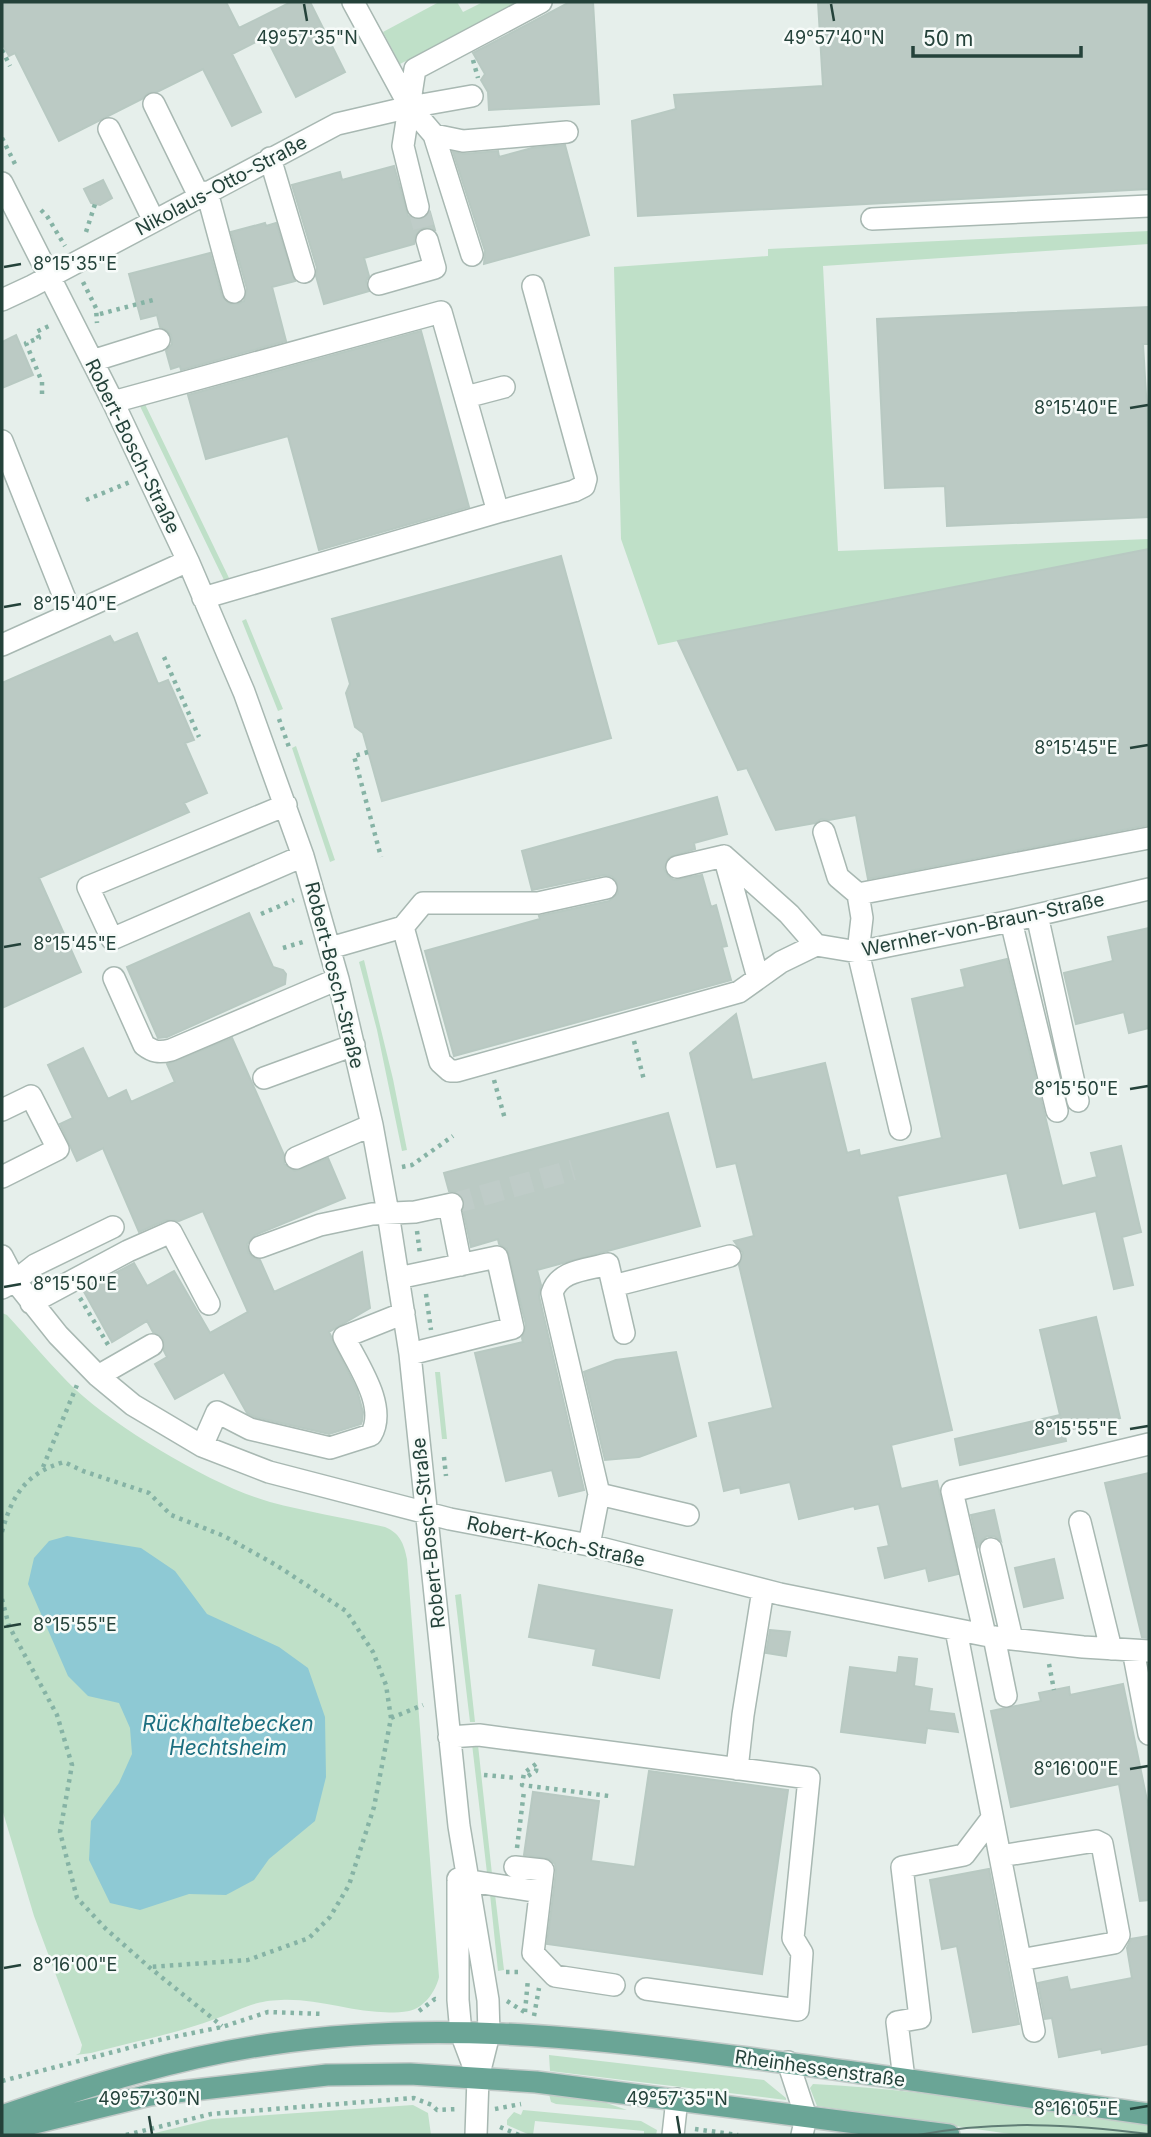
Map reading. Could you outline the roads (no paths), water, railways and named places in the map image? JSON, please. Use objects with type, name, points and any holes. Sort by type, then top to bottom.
[{"type":"main road","name":"Rheinhessenstraße","points":[[2,2116],[148,2070],[261,2046],[355,2035],[410,2032],[558,2036],[788,2063],[1149,2113]]},
{"type":"main road","points":[[2,2132],[150,2095],[327,2075],[410,2074],[536,2082],[677,2099],[804,2126],[949,2135]]},
{"type":"street","points":[[353,2],[410,107],[434,135],[472,255]]},
{"type":"street","points":[[418,207],[403,146],[415,69],[541,2]]},
{"type":"street","name":"Nikolaus-Otto-Straße","points":[[2,300],[337,124],[472,96]]},
{"type":"street","points":[[154,104],[203,194],[234,292]]},
{"type":"street","points":[[109,129],[154,221]]},
{"type":"street","points":[[434,135],[463,141],[567,132]]},
{"type":"street","points":[[270,158],[304,272]]},
{"type":"street","name":"Robert-Bosch-Straße","points":[[2,183],[113,402],[188,561],[244,692],[303,856],[320,944],[338,979],[372,1125],[410,1354],[463,1880],[488,2000],[489,2034]]},
{"type":"street","points":[[872,219],[1149,206]]},
{"type":"street","points":[[379,284],[435,268],[427,240]]},
{"type":"street","points":[[203,598],[584,486],[586,479],[533,286]]},
{"type":"street","points":[[113,402],[441,312],[498,512]]},
{"type":"street","points":[[92,361],[159,340]]},
{"type":"street","points":[[466,397],[504,387]]},
{"type":"street","points":[[2,441],[71,614]]},
{"type":"street","points":[[2,645],[188,561]]},
{"type":"street","points":[[286,805],[88,887],[112,939],[303,856]]},
{"type":"street","points":[[824,832],[838,877],[858,894],[862,918],[858,952],[900,1129]]},
{"type":"street","points":[[858,894],[1149,838]]},
{"type":"street","points":[[677,867],[724,856]]},
{"type":"street","points":[[403,927],[440,1062],[444,1068],[457,1071],[739,992],[781,962],[816,945],[789,914],[724,856]]},
{"type":"street","points":[[724,856],[758,978]]},
{"type":"street","points":[[320,944],[403,927],[423,903],[538,903],[606,888]]},
{"type":"street","name":"Wernher-von-Braun-Straße","points":[[816,945],[858,952],[1149,889]]},
{"type":"street","points":[[1037,915],[1078,1101]]},
{"type":"street","points":[[1011,921],[1057,1111]]},
{"type":"street","points":[[114,978],[144,1045],[161,1053],[338,979]]},
{"type":"street","points":[[264,1078],[354,1045]]},
{"type":"street","points":[[2,1110],[31,1096],[58,1149],[2,1177]]},
{"type":"street","points":[[296,1158],[372,1125]]},
{"type":"street","points":[[260,1247],[320,1225],[388,1213],[415,1212],[451,1204],[461,1265]]},
{"type":"street","points":[[9,1284],[36,1265],[113,1227]]},
{"type":"street","points":[[32,1303],[128,1251],[171,1232],[209,1304]]},
{"type":"street","name":"Robert-Koch-Straße","points":[[2,1256],[9,1284],[32,1303],[58,1335],[98,1376],[134,1405],[202,1446],[269,1472],[450,1519],[589,1545],[763,1590],[956,1630],[997,1637],[1141,1650]]},
{"type":"street","points":[[613,1286],[730,1256]]},
{"type":"street","points":[[398,1278],[497,1257],[513,1328],[410,1354]]},
{"type":"street","points":[[589,1545],[599,1494],[552,1293],[555,1283],[565,1275],[608,1265],[624,1334]]},
{"type":"street","points":[[202,1446],[217,1412],[250,1429],[331,1448],[371,1435],[377,1416],[376,1403],[344,1337],[404,1313]]},
{"type":"street","points":[[98,1376],[152,1345]]},
{"type":"street","points":[[997,1637],[952,1491],[1149,1444]]},
{"type":"street","points":[[599,1494],[688,1515]]},
{"type":"street","points":[[1080,1522],[1111,1649]]},
{"type":"street","points":[[991,1549],[997,1637],[1006,1696]]},
{"type":"street","points":[[737,1769],[763,1590]]},
{"type":"street","points":[[956,1630],[1034,2031]]},
{"type":"street","points":[[1141,1650],[1149,1734]]},
{"type":"street","points":[[449,1737],[479,1735],[809,1779],[793,1938],[802,1953],[797,2010],[646,1989]]},
{"type":"street","points":[[904,2079],[897,2022],[920,2018],[902,1867],[964,1855],[992,1818]]},
{"type":"street","points":[[1000,1856],[1096,1841],[1102,1844],[1119,1935],[1114,1943],[1020,1960]]},
{"type":"street","points":[[515,1867],[543,1870],[533,1953],[555,1976],[614,1985]]},
{"type":"street","points":[[463,1880],[540,1892]]},
{"type":"street","name":"Robert-Bosch-Straße","points":[[461,2033],[458,2000],[463,1880]]},
{"type":"street","points":[[461,2033],[478,2078]]},
{"type":"street","points":[[476,2135],[478,2078],[489,2034]]},
{"type":"street","points":[[788,2063],[804,2126]]},
{"type":"street","points":[[677,2099],[678,2131]]},
{"type":"water","name":"Rückhaltebecken Hechtsheim","points":[[67,1536],[141,1548],[175,1571],[207,1614],[279,1647],[308,1668],[325,1717],[326,1777],[315,1821],[269,1859],[254,1880],[226,1895],[189,1894],[140,1910],[110,1903],[89,1860],[91,1821],[119,1783],[132,1754],[130,1728],[119,1703],[88,1696],[68,1676],[28,1584],[34,1558],[49,1541]]},
{"type":"tunnel","points":[[418,207],[427,240]]},
{"type":"tunnel","points":[[452,1204],[573,1170]]},
{"type":"tram line","points":[[918,2135],[1005,2125],[1092,2128],[1149,2134]]}]
